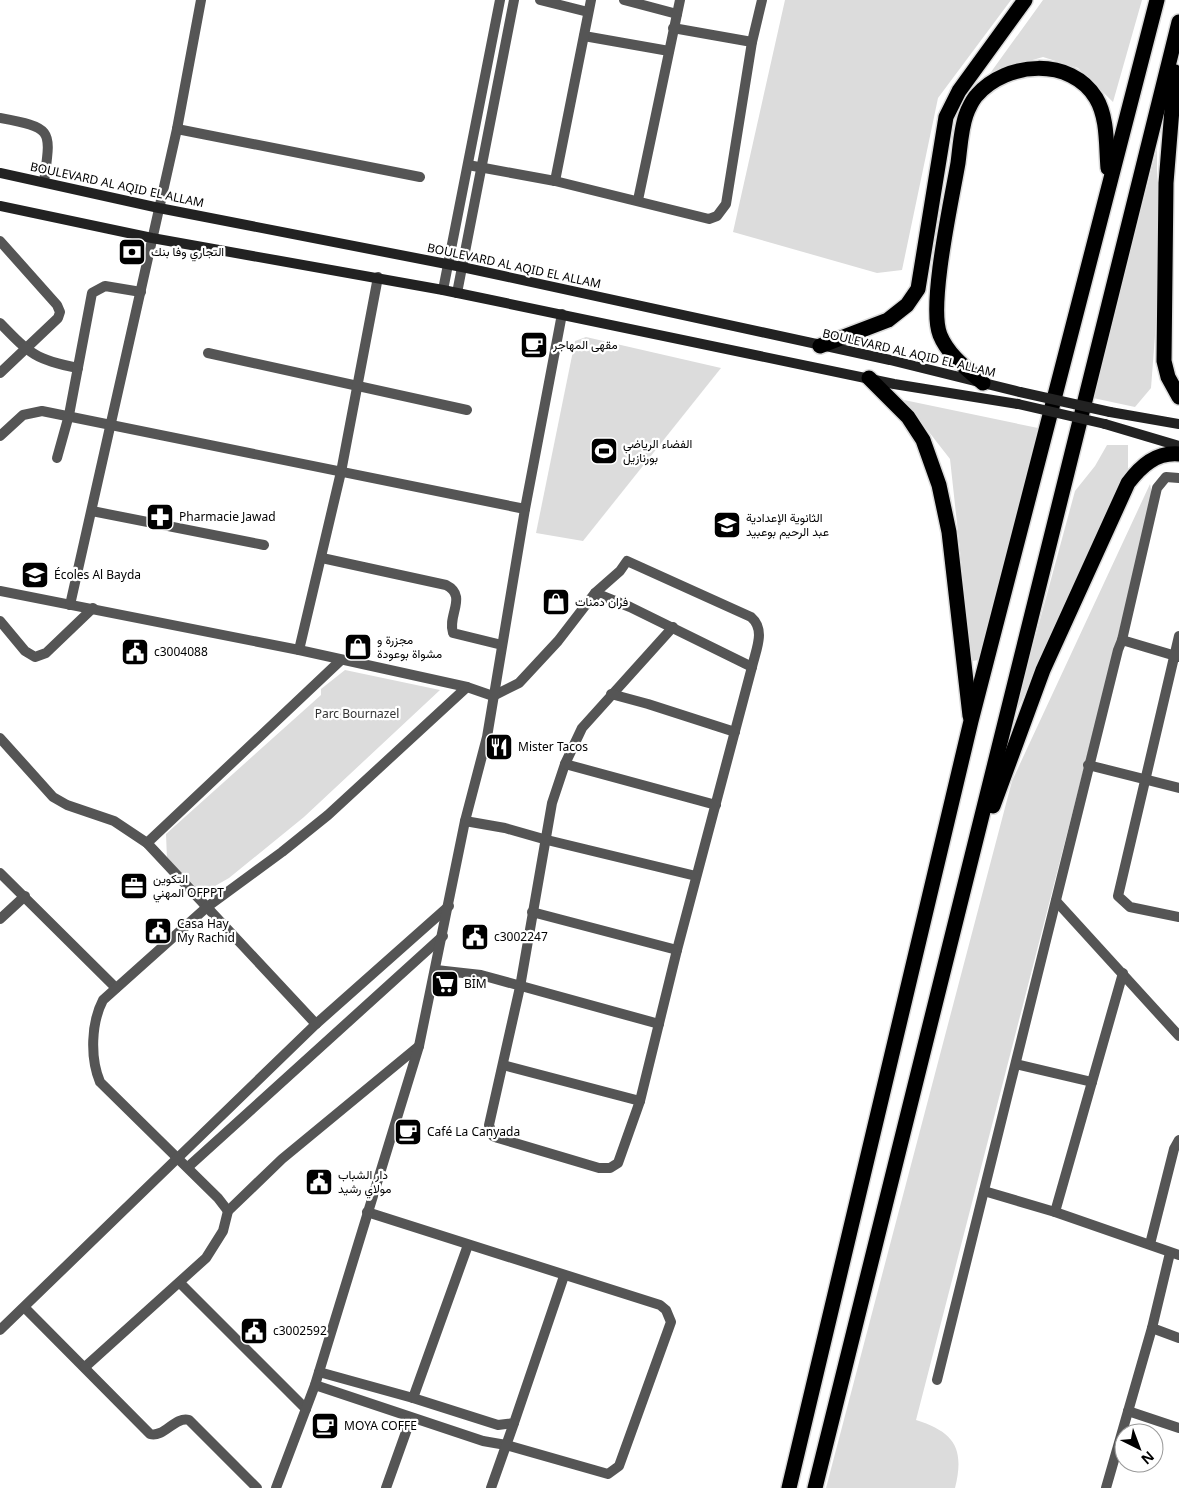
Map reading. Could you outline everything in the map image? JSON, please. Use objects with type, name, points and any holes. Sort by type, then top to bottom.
[{"type":"highway","points":[[820,346],[888,320],[907,305],[918,289],[946,118],[959,91],[1025,0]]},
{"type":"highway","points":[[788,1488],[971,721],[1157,0]]},
{"type":"highway","points":[[815,1488],[1179,22]]},
{"type":"highway","points":[[1179,41],[1172,89],[1166,183],[1164,361],[1168,378],[1179,397]]},
{"type":"highway","points":[[983,383],[950,352],[940,334],[937,312],[944,243],[966,115],[977,95],[998,79],[1021,70],[1044,67],[1066,74],[1082,83],[1096,97],[1102,112],[1109,181]]},
{"type":"highway","points":[[869,378],[908,417],[923,440],[939,485],[949,532],[965,686],[971,721]]},
{"type":"highway","points":[[968,873],[1043,670],[1128,483],[1138,468],[1154,458],[1179,454]]},
{"type":"main road","name":"BOULEVARD AL AQID EL ALLAM","points":[[0,173],[159,208],[462,266],[1110,412],[1179,424]]},
{"type":"main road","points":[[0,206],[152,238],[378,277],[869,378],[1018,404],[1105,424],[1179,446]]},
{"type":"street","points":[[70,605],[177,129],[201,0]]},
{"type":"street","points":[[443,290],[500,0]]},
{"type":"street","points":[[457,293],[514,0]]},
{"type":"street","points":[[540,0],[588,12]]},
{"type":"street","points":[[555,181],[590,0]]},
{"type":"street","points":[[624,0],[677,14]]},
{"type":"street","points":[[638,200],[680,0]]},
{"type":"street","points":[[468,164],[555,181],[709,219],[722,211],[726,204],[752,42],[762,0]]},
{"type":"street","points":[[673,28],[752,42]]},
{"type":"street","points":[[584,36],[669,51]]},
{"type":"street","points":[[0,118],[34,125],[46,133],[49,141],[44,182]]},
{"type":"street","points":[[177,129],[420,177]]},
{"type":"street","points":[[0,241],[58,305],[60,312],[58,318],[0,373]]},
{"type":"street","points":[[299,650],[322,558],[378,277]]},
{"type":"street","points":[[57,458],[69,416],[92,293],[105,286],[141,292]]},
{"type":"street","points":[[276,1488],[315,1385],[419,1046],[450,906],[465,821],[494,696],[525,509],[562,314]]},
{"type":"street","points":[[1,328],[26,349],[48,362],[78,368]]},
{"type":"street","points":[[208,353],[467,410]]},
{"type":"street","points":[[0,436],[22,415],[42,411],[525,509]]},
{"type":"street","points":[[937,1380],[1056,902],[1088,765],[1122,640],[1157,488],[1166,477],[1179,478]]},
{"type":"street","points":[[92,510],[264,545]]},
{"type":"street","points":[[322,558],[446,585],[454,589],[457,595],[453,633],[502,645]]},
{"type":"street","points":[[0,591],[299,650],[467,687],[494,696],[519,683],[558,641],[595,593],[627,561],[751,617],[759,624],[760,633],[752,667],[696,876],[640,1101],[618,1163],[610,1168],[587,1166],[493,1136],[489,1125],[520,986],[552,804],[565,764],[582,728],[673,627]]},
{"type":"street","points":[[595,593],[673,627],[752,667]]},
{"type":"street","points":[[0,621],[25,651],[35,657],[46,653],[93,608]]},
{"type":"street","points":[[1179,636],[1176,656],[1118,896],[1130,908],[1179,917]]},
{"type":"street","points":[[1122,640],[1176,656]]},
{"type":"street","points":[[147,843],[341,660]]},
{"type":"street","points":[[228,1212],[218,1198],[188,1167],[100,1082],[94,1068],[97,1011],[103,1000],[207,907],[282,852],[320,821],[467,687]]},
{"type":"street","points":[[611,694],[735,732]]},
{"type":"street","points":[[0,738],[53,797],[67,806],[114,821],[147,843],[316,1024]]},
{"type":"street","points":[[565,764],[716,805]]},
{"type":"street","points":[[1088,765],[1179,788]]},
{"type":"street","points":[[465,821],[506,828],[547,840],[696,876]]},
{"type":"street","points":[[0,873],[116,988]]},
{"type":"street","points":[[0,919],[25,896]]},
{"type":"street","points":[[1056,902],[1179,1036]]},
{"type":"street","points":[[0,1330],[25,1308],[177,1156],[316,1024],[450,906]]},
{"type":"street","points":[[532,912],[677,950]]},
{"type":"street","points":[[188,1167],[443,936]]},
{"type":"street","points":[[436,970],[481,974],[659,1024]]},
{"type":"street","points":[[1055,1212],[1123,973]]},
{"type":"street","points":[[84,1367],[180,1283],[212,1249],[223,1232],[228,1212],[282,1159],[419,1046]]},
{"type":"street","points":[[1016,1064],[1092,1082]]},
{"type":"street","points":[[503,1065],[640,1101]]},
{"type":"street","points":[[1150,1244],[1174,1150],[1179,1140]]},
{"type":"street","points":[[984,1191],[1055,1212],[1175,1254],[1106,1488]]},
{"type":"street","points":[[315,1385],[483,1441],[506,1445],[608,1474],[619,1466],[671,1322],[666,1310],[660,1305],[367,1212]]},
{"type":"street","points":[[413,1398],[468,1245]]},
{"type":"street","points":[[491,1488],[564,1276]]},
{"type":"street","points":[[180,1283],[306,1409]]},
{"type":"street","points":[[25,1308],[150,1434],[156,1434],[182,1420],[189,1420],[257,1488]]},
{"type":"street","points":[[1152,1328],[1179,1338]]},
{"type":"street","points":[[319,1372],[413,1398],[498,1425],[514,1423]]},
{"type":"street","points":[[1128,1410],[1179,1428]]},
{"type":"street","points":[[386,1488],[410,1418]]},
{"type":"green space","points":[[785,0],[1011,0],[938,98],[902,270],[877,273],[733,232]]},
{"type":"green space","points":[[1043,0],[1142,0],[1113,102],[1078,68],[1043,57],[991,72]]},
{"type":"green space","points":[[1157,148],[1157,309],[1151,388],[1135,407],[1093,398]]},
{"type":"green space","name":"الفضاء الرياضي بورنازيل","points":[[586,337],[721,368],[583,541],[536,533],[575,341]]},
{"type":"green space","points":[[904,400],[1038,428],[979,660],[972,661],[950,459]]},
{"type":"green space","points":[[1107,445],[1128,445],[1128,475],[1013,719],[1075,491],[1095,466]]},
{"type":"green space","points":[[1150,484],[1153,500],[916,1420],[940,1430],[954,1444],[958,1462],[955,1488],[826,1488],[1012,781]]},
{"type":"green space","name":"Parc Bournazel","points":[[345,670],[440,690],[304,817],[229,878],[208,890],[196,892],[167,859],[166,834],[321,695],[321,689]]},
{"type":"place","name":"التجاري وفا بنك","points":[[132,252]]},
{"type":"place","name":"مقهى المهاجر","points":[[534,345]]},
{"type":"place","name":"الفضاء الرياضي بورنازيل","points":[[604,451]]},
{"type":"place","name":"Pharmacie Jawad","points":[[160,517]]},
{"type":"place","name":"الثانوية الإعدادية عبد الرحيم بوعبيد","points":[[727,525]]},
{"type":"place","name":"Écoles Al Bayda","points":[[35,575]]},
{"type":"place","name":"فران دمنات","points":[[556,602]]},
{"type":"place","name":"مجزرة و مشواة بوعودة","points":[[358,647]]},
{"type":"place","name":"c3004088","points":[[135,652]]},
{"type":"place","name":"Mister Tacos","points":[[499,747]]},
{"type":"place","name":"التكوين المهني OFPPT","points":[[134,886]]},
{"type":"place","name":"Casa Hay My Rachid","points":[[158,931]]},
{"type":"place","name":"c3002247","points":[[475,937]]},
{"type":"place","name":"BİM","points":[[445,984]]},
{"type":"place","name":"Café La Canyada","points":[[408,1132]]},
{"type":"place","name":"دار الشباب مولاي رشيد","points":[[319,1182]]},
{"type":"place","name":"c3002592","points":[[254,1331]]},
{"type":"place","name":"MOYA COFFE","points":[[325,1426]]}]
